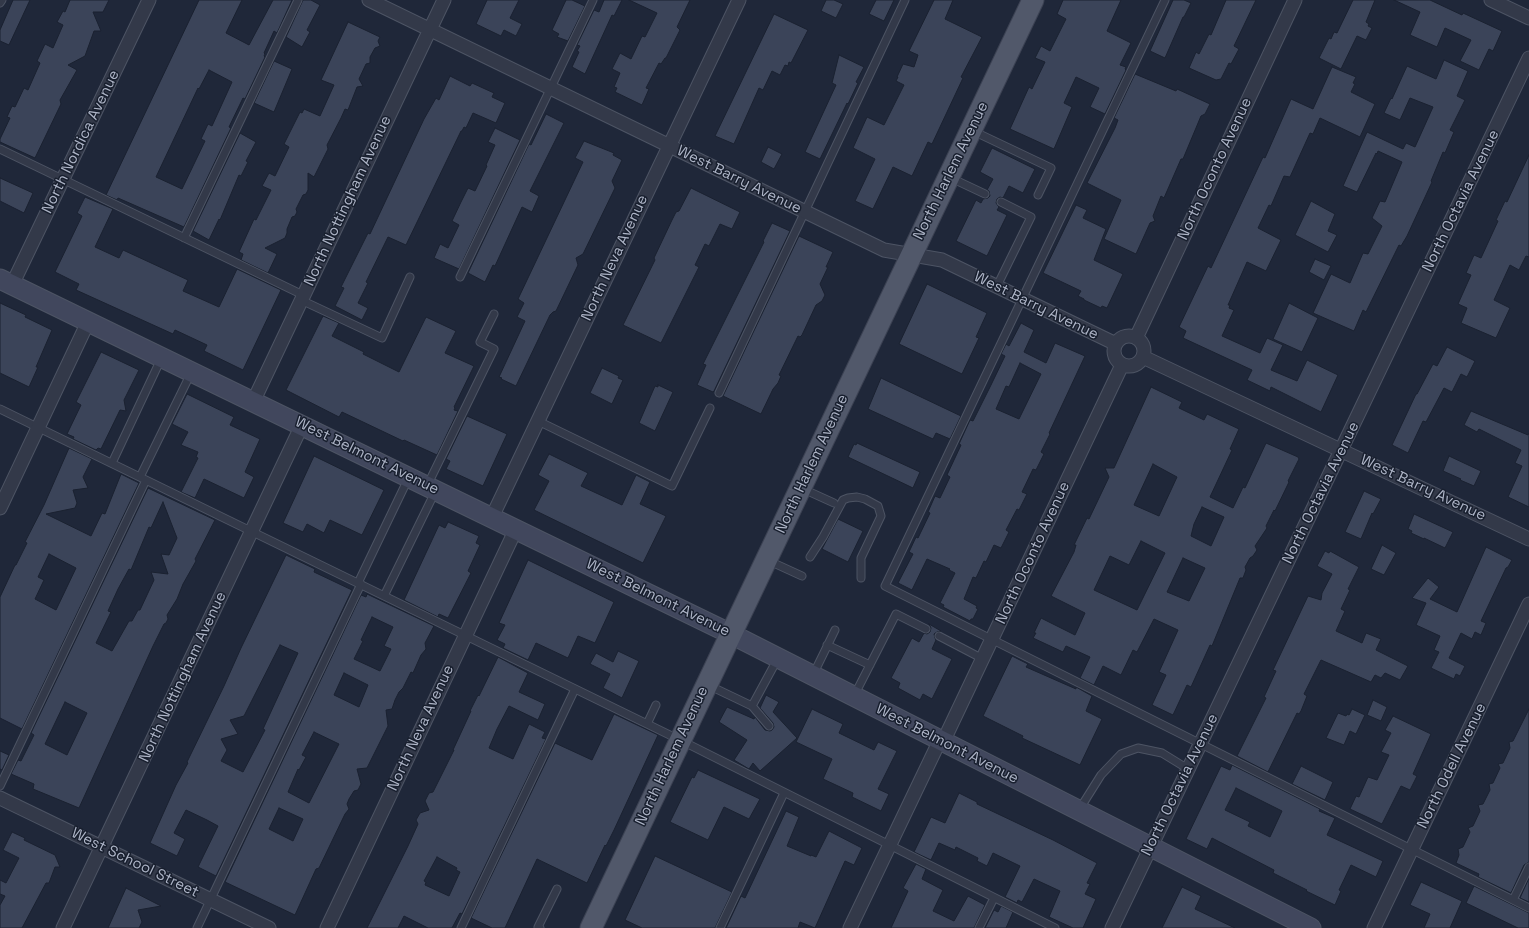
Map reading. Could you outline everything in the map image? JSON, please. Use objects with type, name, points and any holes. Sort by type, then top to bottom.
[{"type":"main road","name":"North Harlem Avenue","points":[[591,928],[1033,0]]},
{"type":"main road","name":"West Belmont Avenue","points":[[6,282],[731,634],[1150,848],[1311,928]]},
{"type":"street","name":"North Nordica Avenue","points":[[6,282],[63,179],[149,0]]},
{"type":"street","name":"West Barry Avenue","points":[[368,0],[884,250],[911,256],[942,260],[1116,344]]},
{"type":"street","name":"North Nottingham Avenue","points":[[253,402],[444,0]]},
{"type":"street","name":"North Neva Avenue","points":[[492,517],[739,0]]},
{"type":"street","name":"North Oconto Avenue","points":[[1136,338],[1295,0]]},
{"type":"street","points":[[1491,0],[1529,18]]},
{"type":"street","name":"North Octavia Avenue","points":[[1112,928],[1529,58]]},
{"type":"street","points":[[0,508],[88,322]]},
{"type":"street","points":[[1126,336],[1136,338],[1144,349],[1143,357],[1135,365],[1122,365],[1114,356],[1116,344],[1121,338],[1126,336]]},
{"type":"street","name":"West Barry Avenue","points":[[1143,357],[1529,539]]},
{"type":"street","name":"North Oconto Avenue","points":[[850,928],[889,846],[992,640],[1122,365]]},
{"type":"street","name":"North Nottingham Avenue","points":[[63,928],[302,425]]},
{"type":"street","name":"North Neva Avenue","points":[[327,928],[516,529]]},
{"type":"street","name":"North Odell Avenue","points":[[1374,928],[1529,604]]},
{"type":"street","name":"West School Street","points":[[0,798],[269,928]]},
{"type":"lane","points":[[184,238],[298,0]]},
{"type":"lane","points":[[460,277],[593,0]]},
{"type":"lane","points":[[719,393],[905,0]]},
{"type":"lane","points":[[1165,0],[885,586],[1529,908]]},
{"type":"lane","points":[[971,130],[1051,168],[1038,195]]},
{"type":"lane","points":[[0,149],[184,238],[382,338],[410,277]]},
{"type":"lane","points":[[948,177],[985,194]]},
{"type":"lane","points":[[997,286],[1031,217],[1001,202]]},
{"type":"lane","points":[[384,596],[494,349],[480,342],[494,314]]},
{"type":"lane","points":[[112,463],[162,357]]},
{"type":"lane","points":[[0,786],[192,372]]},
{"type":"lane","points":[[538,421],[672,486],[710,408]]},
{"type":"lane","points":[[0,409],[680,740],[1055,928]]},
{"type":"lane","points":[[198,928],[409,477]]},
{"type":"lane","points":[[800,488],[834,503]]},
{"type":"lane","points":[[923,488],[930,491]]},
{"type":"lane","points":[[810,557],[823,537],[843,500],[857,497],[864,499],[878,506],[881,516],[861,558],[861,578]]},
{"type":"lane","points":[[766,560],[802,576]]},
{"type":"lane","points":[[854,696],[896,614],[926,629]]},
{"type":"lane","points":[[813,675],[835,630]]},
{"type":"lane","points":[[939,636],[982,659]]},
{"type":"lane","points":[[827,645],[870,666]]},
{"type":"lane","points":[[752,706],[778,658]]},
{"type":"lane","points":[[707,684],[752,706],[769,726]]},
{"type":"lane","points":[[461,928],[575,689]]},
{"type":"lane","points":[[647,724],[656,705]]},
{"type":"lane","points":[[1078,811],[1101,775],[1121,754],[1138,748],[1162,753],[1188,769]]},
{"type":"lane","points":[[720,928],[784,793]]},
{"type":"lane","points":[[1513,900],[1529,867]]},
{"type":"lane","points":[[538,928],[557,889]]},
{"type":"lane","points":[[979,928],[994,898]]},
{"type":"building","points":[[13,0],[30,0],[9,45],[0,41],[0,30]]},
{"type":"building","points":[[70,0],[109,0],[103,12],[93,12],[101,31],[94,31],[85,56],[68,65],[77,70],[60,100],[61,104],[35,158],[0,142],[0,139],[10,118],[7,117],[12,106],[15,107],[24,88],[28,90],[40,63],[37,61],[45,44],[53,48],[63,25],[57,22],[63,11],[65,12]]},
{"type":"building","points":[[199,0],[242,0],[226,33],[249,45],[273,0],[292,0],[277,33],[274,31],[264,53],[265,57],[245,99],[243,98],[229,127],[231,128],[184,227],[118,198],[117,200],[106,195]],"holes":[[[209,70],[232,82],[212,126],[208,124],[201,139],[205,141],[182,189],[156,177],[198,88],[199,89]]]},
{"type":"building","points":[[303,0],[311,0],[320,5],[307,30],[310,32],[302,47],[286,37]]},
{"type":"building","points":[[487,0],[519,0],[510,18],[522,24],[516,36],[504,30],[501,36],[476,24]]},
{"type":"building","points":[[566,0],[572,0],[585,6],[568,41],[557,37],[559,34],[552,30]]},
{"type":"building","points":[[604,0],[622,0],[614,16],[612,15],[585,74],[572,67],[579,52],[577,51],[580,46],[577,45],[594,10],[599,12]]},
{"type":"building","points":[[629,0],[690,0],[677,27],[680,30],[666,58],[661,64],[659,63],[646,88],[649,89],[642,105],[615,92],[617,88],[614,87],[620,73],[612,69],[620,53],[631,59],[642,36],[645,37],[657,13]]},
{"type":"building","points":[[826,0],[834,0],[843,4],[836,18],[821,11]]},
{"type":"building","points":[[876,0],[894,0],[884,21],[869,14]]},
{"type":"building","points":[[934,0],[953,0],[945,19],[982,37],[961,77],[963,78],[932,144],[928,142],[912,176],[893,167],[873,209],[855,201],[875,159],[853,148],[867,117],[884,125],[904,85],[896,81],[903,64],[914,67],[918,55],[909,51]]},
{"type":"building","points":[[1063,0],[1121,0],[1107,31],[1131,43],[1120,65],[1126,67],[1126,70],[1105,114],[1090,107],[1099,88],[1076,77],[1064,103],[1072,107],[1054,149],[1010,129],[1029,87],[1032,89],[1045,62],[1035,58],[1041,46],[1050,51],[1066,19],[1057,14]]},
{"type":"building","points":[[1173,0],[1184,0],[1191,3],[1183,17],[1165,58],[1150,51]]},
{"type":"building","points":[[1226,0],[1256,0],[1234,46],[1239,49],[1231,64],[1229,63],[1221,79],[1216,80],[1189,68],[1196,52],[1199,54],[1209,34],[1211,35]]},
{"type":"building","points":[[1353,0],[1375,0],[1366,22],[1369,24],[1368,26],[1372,28],[1366,40],[1357,36],[1341,69],[1319,58],[1329,38],[1331,39],[1334,32],[1337,33]]},
{"type":"building","points":[[1394,0],[1430,0],[1502,31],[1493,51],[1489,49],[1479,70],[1460,61],[1471,40],[1445,28],[1437,47],[1410,35],[1420,12]]},
{"type":"building","points":[[774,14],[808,30],[791,63],[789,62],[788,66],[785,65],[780,75],[772,71],[763,90],[759,88],[734,144],[715,136]]},
{"type":"building","points":[[348,22],[380,37],[378,41],[380,46],[375,48],[370,57],[370,63],[366,64],[359,79],[363,86],[357,87],[348,110],[345,109],[327,145],[328,149],[314,177],[308,173],[308,190],[306,194],[303,195],[296,209],[297,212],[295,216],[292,217],[285,238],[265,248],[277,254],[268,273],[241,260],[243,254],[239,252],[254,219],[256,220],[271,190],[262,186],[269,173],[275,176],[289,147],[284,144],[300,112],[302,113],[304,109],[320,116],[334,85],[321,80]]},
{"type":"building","points":[[839,55],[864,67],[856,82],[858,83],[848,104],[847,103],[820,159],[805,152],[836,85],[832,83]]},
{"type":"building","points":[[1444,60],[1468,71],[1457,96],[1465,100],[1450,130],[1454,132],[1445,153],[1443,152],[1431,181],[1432,182],[1407,236],[1401,246],[1399,245],[1366,312],[1363,310],[1354,331],[1313,313],[1331,274],[1350,283],[1363,253],[1368,254],[1382,226],[1372,218],[1380,201],[1385,202],[1402,162],[1378,151],[1357,192],[1343,186],[1367,132],[1403,149],[1406,143],[1415,147],[1433,107],[1410,98],[1400,120],[1384,113],[1407,66],[1436,79]]},
{"type":"building","points":[[274,61],[292,69],[274,112],[254,103]]},
{"type":"building","points":[[1332,67],[1356,77],[1353,83],[1355,84],[1351,92],[1375,104],[1360,137],[1320,118],[1313,134],[1310,133],[1290,177],[1284,176],[1271,206],[1269,205],[1258,228],[1281,240],[1266,271],[1247,262],[1228,305],[1230,305],[1229,308],[1234,310],[1222,336],[1260,353],[1267,338],[1283,345],[1271,370],[1297,381],[1307,360],[1338,375],[1321,412],[1271,387],[1270,391],[1247,380],[1252,370],[1183,338],[1186,331],[1179,327],[1208,266],[1211,268],[1263,157],[1265,158],[1291,99],[1313,109]]},
{"type":"building","points":[[1135,74],[1176,91],[1177,89],[1210,104],[1205,114],[1201,116],[1183,159],[1181,159],[1164,198],[1161,196],[1153,216],[1155,221],[1150,223],[1136,254],[1104,239],[1121,200],[1087,183],[1115,128],[1118,120],[1114,118]]},
{"type":"building","points":[[450,76],[470,86],[472,83],[494,93],[492,97],[505,103],[496,123],[473,113],[466,128],[464,127],[461,131],[406,245],[388,237],[366,282],[368,283],[358,303],[368,308],[362,320],[335,306],[344,288],[341,287],[368,233],[370,234],[424,119],[436,98],[439,100]]},
{"type":"building","points":[[546,114],[564,123],[530,191],[539,196],[532,212],[522,207],[495,266],[493,265],[485,282],[468,273],[529,144],[531,145]]},
{"type":"building","points":[[495,128],[520,140],[459,269],[434,258],[440,244],[448,248],[459,225],[452,221],[461,202],[468,188],[475,191],[487,166],[486,165],[495,145],[488,142]]},
{"type":"building","points":[[240,133],[256,142],[246,161],[248,162],[241,176],[239,175],[220,220],[219,219],[209,240],[193,231]]},
{"type":"building","points":[[584,141],[614,153],[613,155],[622,160],[612,181],[615,188],[583,254],[576,258],[578,265],[556,311],[550,315],[516,386],[499,377],[525,321],[517,317],[524,303],[518,299],[583,162],[575,158]]},
{"type":"building","points":[[768,147],[782,154],[774,169],[761,162]]},
{"type":"building","points":[[992,148],[1035,169],[1023,193],[1009,186],[1003,198],[1000,197],[997,199],[996,203],[999,207],[997,210],[1007,215],[987,256],[956,241],[976,200],[981,203],[983,199],[990,196],[989,191],[987,190],[993,179],[980,172]]},
{"type":"building","points":[[1529,155],[1529,257],[1526,256],[1519,270],[1510,265],[1494,300],[1510,308],[1496,338],[1461,323],[1467,308],[1458,304],[1471,275],[1466,273],[1474,255],[1481,258],[1498,221],[1496,220],[1505,201],[1507,202]]},
{"type":"building","points":[[0,178],[33,193],[24,213],[0,201]]},
{"type":"building","points":[[691,188],[740,212],[732,229],[720,224],[709,246],[705,244],[695,265],[699,267],[661,343],[623,325],[655,260],[654,258],[672,220],[676,212],[679,211]]},
{"type":"building","points":[[85,197],[113,209],[95,247],[119,258],[123,250],[188,280],[183,291],[219,307],[237,269],[281,290],[243,370],[204,351],[207,345],[175,330],[173,334],[76,290],[79,284],[55,272],[82,216],[77,213]]},
{"type":"building","points":[[1311,201],[1335,214],[1328,231],[1337,235],[1328,252],[1295,235]]},
{"type":"building","points":[[1076,205],[1087,210],[1083,218],[1106,229],[1094,260],[1123,274],[1107,308],[1102,306],[1101,308],[1084,300],[1078,296],[1081,291],[1043,273]]},
{"type":"building","points":[[772,223],[790,231],[713,392],[697,385],[706,365],[703,364]]},
{"type":"building","points":[[799,236],[833,252],[820,284],[825,295],[822,301],[816,305],[802,335],[800,337],[798,336],[779,375],[781,376],[778,383],[773,389],[761,414],[723,396]]},
{"type":"building","points":[[1315,259],[1331,266],[1324,280],[1309,272]]},
{"type":"building","points":[[927,284],[987,313],[976,337],[979,338],[962,374],[899,344]]},
{"type":"building","points":[[0,303],[26,315],[25,317],[52,330],[29,387],[0,373]]},
{"type":"building","points":[[1289,303],[1318,318],[1302,352],[1273,339]]},
{"type":"building","points":[[323,316],[339,323],[332,336],[399,372],[426,317],[456,331],[445,353],[474,366],[454,407],[454,410],[458,411],[437,455],[404,440],[403,441],[342,412],[339,417],[286,390]]},
{"type":"building","points":[[1021,323],[1034,330],[1024,352],[1046,363],[1055,343],[1085,356],[1041,452],[1044,454],[1036,470],[1033,469],[1022,492],[1027,494],[1006,530],[1009,532],[1001,548],[994,545],[976,578],[973,577],[964,599],[977,606],[976,608],[978,609],[973,619],[970,621],[943,607],[944,605],[940,603],[955,573],[949,570],[950,569],[927,559],[912,590],[898,583],[913,554],[909,552],[916,537],[918,538],[930,513],[928,512],[935,496],[940,498],[950,477],[947,475],[961,445],[959,444],[970,420],[973,421],[1005,356],[1001,354],[1006,344],[1009,346]],"holes":[[[1020,363],[1041,374],[1019,419],[996,409],[1006,386],[1009,387]]]},
{"type":"building","points":[[1447,347],[1475,361],[1467,377],[1461,374],[1452,392],[1444,388],[1426,422],[1423,421],[1408,453],[1392,445],[1416,394],[1433,364],[1437,366]]},
{"type":"building","points":[[101,352],[139,370],[124,400],[126,411],[120,410],[101,449],[98,448],[96,450],[73,439],[74,437],[67,434],[81,405],[76,402]]},
{"type":"building","points":[[602,368],[619,376],[618,378],[623,380],[612,404],[590,393]]},
{"type":"building","points":[[881,378],[961,416],[950,439],[936,433],[933,439],[868,409]]},
{"type":"building","points":[[658,385],[673,392],[655,431],[639,423],[655,386],[658,387]]},
{"type":"building","points":[[1151,387],[1182,402],[1179,408],[1204,420],[1207,414],[1239,429],[1230,449],[1232,450],[1210,497],[1233,508],[1243,487],[1245,488],[1266,443],[1298,457],[1299,459],[1275,511],[1274,510],[1266,526],[1267,528],[1255,546],[1257,550],[1245,567],[1246,570],[1243,578],[1240,578],[1212,646],[1210,645],[1191,687],[1187,685],[1173,715],[1152,705],[1166,675],[1159,672],[1178,630],[1154,619],[1137,652],[1133,650],[1121,675],[1103,666],[1094,685],[1080,678],[1090,657],[1066,646],[1063,652],[1033,638],[1041,618],[1075,635],[1085,613],[1051,596],[1074,552],[1076,545],[1074,545],[1087,518],[1089,519],[1109,477],[1105,468],[1114,468]],"holes":[[[1153,464],[1177,477],[1159,516],[1134,505]],[[1202,507],[1224,517],[1211,546],[1191,536],[1194,524]],[[1141,541],[1165,553],[1137,610],[1094,590],[1110,556],[1129,565]],[[1183,558],[1205,568],[1189,601],[1167,592]]]},
{"type":"building","points":[[187,394],[234,417],[230,425],[260,439],[245,472],[254,477],[244,498],[204,479],[195,498],[181,492],[198,458],[196,457],[198,452],[181,445],[188,432],[172,424]]},
{"type":"building","points":[[1471,411],[1528,435],[1529,433],[1529,507],[1508,497],[1522,466],[1515,463],[1521,450],[1479,429],[1477,432],[1464,425]]},
{"type":"building","points":[[467,416],[507,434],[483,486],[446,469],[450,461],[446,459]]},
{"type":"building","points":[[857,443],[920,472],[913,488],[848,457],[854,444],[856,445]]},
{"type":"building","points":[[69,448],[92,459],[83,477],[88,488],[73,490],[77,503],[75,508],[46,514],[91,536],[102,513],[105,514],[121,474],[139,483],[22,729],[0,718],[0,597],[44,505]],"holes":[[[49,554],[76,568],[56,610],[35,599],[44,580],[38,577]]]},
{"type":"building","points":[[549,454],[588,473],[581,486],[622,505],[636,475],[650,482],[640,504],[666,516],[643,563],[534,510],[549,481],[538,475]]},
{"type":"building","points":[[314,456],[384,490],[362,535],[330,520],[324,533],[307,524],[303,532],[283,523]]},
{"type":"building","points":[[1449,456],[1481,471],[1474,486],[1443,471]]},
{"type":"building","points":[[148,488],[215,520],[177,599],[167,615],[168,619],[153,646],[79,808],[33,789],[34,784],[11,774],[18,760],[21,761],[34,735],[31,733]],"holes":[[[163,502],[177,538],[169,555],[161,554],[168,574],[151,572],[154,580],[140,610],[138,610],[132,621],[129,621],[112,651],[96,643],[111,612],[108,611],[118,589],[129,569],[131,570],[149,527],[151,528]],[[65,702],[87,713],[67,755],[45,744]]]},
{"type":"building","points":[[1364,491],[1381,499],[1373,514],[1372,513],[1361,539],[1345,532]]},
{"type":"building","points":[[1414,514],[1453,532],[1445,548],[1411,533],[1412,531],[1408,529]]},
{"type":"building","points":[[838,519],[863,531],[848,562],[822,549]]},
{"type":"building","points":[[448,522],[479,536],[476,543],[480,545],[468,571],[471,573],[448,618],[439,614],[438,617],[404,600],[439,525],[445,528]]},
{"type":"building","points":[[1382,545],[1396,553],[1384,575],[1371,569]]},
{"type":"building","points":[[1486,547],[1512,560],[1506,568],[1481,621],[1486,623],[1481,635],[1475,632],[1472,639],[1461,633],[1449,658],[1465,666],[1460,676],[1456,674],[1454,679],[1431,668],[1439,652],[1434,650],[1440,636],[1416,625],[1426,603],[1412,598],[1428,578],[1439,587],[1430,599],[1457,612]]},
{"type":"building","points":[[1325,551],[1329,553],[1330,551],[1359,567],[1348,589],[1350,590],[1341,609],[1345,611],[1336,631],[1362,643],[1366,633],[1381,639],[1376,650],[1408,666],[1400,680],[1385,673],[1381,678],[1375,675],[1371,682],[1321,660],[1304,694],[1307,696],[1301,711],[1299,714],[1297,713],[1268,772],[1237,756],[1266,698],[1264,697],[1276,671],[1273,670],[1308,596],[1321,600],[1322,593],[1332,574],[1317,566]]},
{"type":"building","points":[[286,555],[315,569],[314,572],[352,590],[216,876],[198,867],[218,826],[207,820],[186,810],[174,833],[185,839],[177,856],[150,843]],"holes":[[[280,645],[298,653],[263,729],[265,730],[243,772],[221,761],[227,750],[221,739],[238,734],[230,720],[244,716]]]},
{"type":"building","points":[[528,560],[614,602],[595,643],[578,636],[568,658],[536,643],[528,660],[503,648],[505,644],[497,640],[505,625],[499,623]]},
{"type":"building","points":[[367,594],[434,626],[425,643],[426,649],[421,655],[413,673],[411,672],[403,688],[399,692],[392,709],[386,710],[388,726],[367,768],[357,769],[361,784],[358,790],[354,791],[349,799],[347,804],[349,809],[345,814],[319,868],[316,869],[295,915],[225,882],[361,595],[366,597]],"holes":[[[372,617],[393,627],[384,646],[391,649],[380,671],[354,659],[363,641],[361,640]],[[344,673],[368,685],[359,707],[334,695]],[[314,732],[339,744],[309,803],[288,792],[298,769],[299,770],[306,757],[302,755]],[[279,808],[303,819],[293,841],[269,829]]]},
{"type":"building","points":[[929,624],[941,631],[934,634],[936,640],[932,649],[952,659],[932,699],[923,694],[920,700],[898,688],[900,683],[891,678],[912,638],[919,642],[924,633],[927,634],[930,632],[931,628]]},
{"type":"building","points":[[618,651],[639,661],[622,698],[603,688],[610,674],[590,664],[596,653],[613,662]]},
{"type":"building","points":[[1012,656],[1028,664],[1026,667],[1076,689],[1076,687],[1092,696],[1086,711],[1102,719],[1080,765],[1022,738],[1023,736],[983,716]]},
{"type":"building","points":[[498,657],[528,673],[519,692],[545,704],[538,720],[509,706],[489,748],[513,759],[529,724],[545,732],[542,738],[546,739],[462,914],[460,913],[452,928],[428,928],[404,916],[398,928],[367,928],[418,824],[416,820],[420,813],[429,810],[425,801],[429,793],[433,792],[454,750],[470,711],[478,695],[479,696]],"holes":[[[437,857],[457,868],[456,870],[460,872],[449,896],[425,885],[426,882],[424,881]]]},
{"type":"building","points":[[766,695],[779,702],[773,712],[797,738],[760,771],[753,763],[749,769],[734,760],[747,740],[719,722],[727,707],[754,719],[755,717],[765,730],[772,730],[774,727],[773,723],[760,708]]},
{"type":"building","points":[[1373,700],[1387,707],[1381,721],[1367,715]]},
{"type":"building","points":[[812,709],[843,724],[839,733],[874,750],[878,742],[897,751],[878,789],[889,794],[881,811],[852,797],[853,793],[823,779],[832,759],[796,742]]},
{"type":"building","points":[[1352,709],[1365,715],[1356,734],[1350,731],[1344,745],[1326,738],[1338,713],[1346,716],[1347,714],[1349,715]]},
{"type":"building","points":[[1529,709],[1529,862],[1524,865],[1511,893],[1478,877],[1479,874],[1456,863],[1459,855],[1458,849],[1463,847],[1470,832],[1468,828],[1473,826],[1480,811],[1478,805],[1483,804],[1490,790],[1489,784],[1493,783],[1500,768],[1498,764],[1503,763],[1510,748],[1509,742],[1513,741]]},
{"type":"building","points":[[614,714],[658,735],[614,830],[606,846],[605,845],[587,883],[537,859],[505,928],[492,928],[471,918],[555,743],[592,760]]},
{"type":"building","points":[[1393,716],[1431,734],[1413,774],[1417,776],[1410,790],[1401,786],[1382,824],[1350,809],[1356,796],[1359,797],[1368,777],[1377,780],[1389,755],[1381,752],[1391,733],[1385,730]]},
{"type":"building","points":[[0,751],[9,755],[2,770],[0,769]]},
{"type":"building","points":[[1232,765],[1335,818],[1327,835],[1383,861],[1376,877],[1351,865],[1339,890],[1341,891],[1335,905],[1306,891],[1307,890],[1273,873],[1274,870],[1212,838],[1207,849],[1186,839],[1221,766],[1230,770]],"holes":[[[1236,788],[1282,811],[1270,837],[1248,826],[1250,822],[1225,810]]]},
{"type":"building","points":[[1301,766],[1333,782],[1325,800],[1292,784]]},
{"type":"building","points":[[698,770],[760,799],[749,819],[724,807],[708,840],[670,822],[692,777],[694,778]]},
{"type":"building","points":[[959,793],[977,802],[977,804],[1053,840],[1097,863],[1087,883],[1090,884],[1085,894],[1096,899],[1083,928],[1073,928],[1049,917],[1060,891],[1034,879],[1022,902],[1018,900],[1017,903],[1005,897],[1020,866],[993,853],[987,866],[977,861],[978,858],[956,847],[955,850],[939,843],[931,860],[914,852],[931,817],[945,823]]},
{"type":"building","points":[[786,811],[799,817],[787,846],[816,857],[829,831],[862,848],[854,865],[845,861],[815,928],[800,922],[798,928],[726,928],[741,896],[745,898]]},
{"type":"building","points":[[12,832],[25,838],[24,840],[55,855],[60,867],[55,867],[49,883],[46,883],[22,928],[0,928],[0,905],[5,896],[0,894],[0,880],[6,883],[19,858],[3,850]]},
{"type":"building","points":[[655,856],[732,892],[715,928],[642,928],[625,920]]},
{"type":"building","points":[[916,864],[926,869],[922,879],[943,890],[933,911],[954,921],[968,896],[985,905],[974,928],[891,928],[908,891],[903,888]]},
{"type":"building","points":[[1529,878],[1529,902],[1520,898]]},
{"type":"building","points":[[1421,882],[1462,901],[1450,928],[1424,928],[1430,914],[1410,905]]},
{"type":"building","points":[[1474,886],[1529,913],[1529,928],[1518,928],[1466,903]]},
{"type":"building","points":[[1182,887],[1201,896],[1195,909],[1235,928],[1162,928]]},
{"type":"building","points":[[126,888],[161,906],[138,910],[142,922],[139,928],[108,928]]},
{"type":"building","points":[[1001,906],[1013,912],[1006,928],[985,928],[994,910],[998,912]]}]
